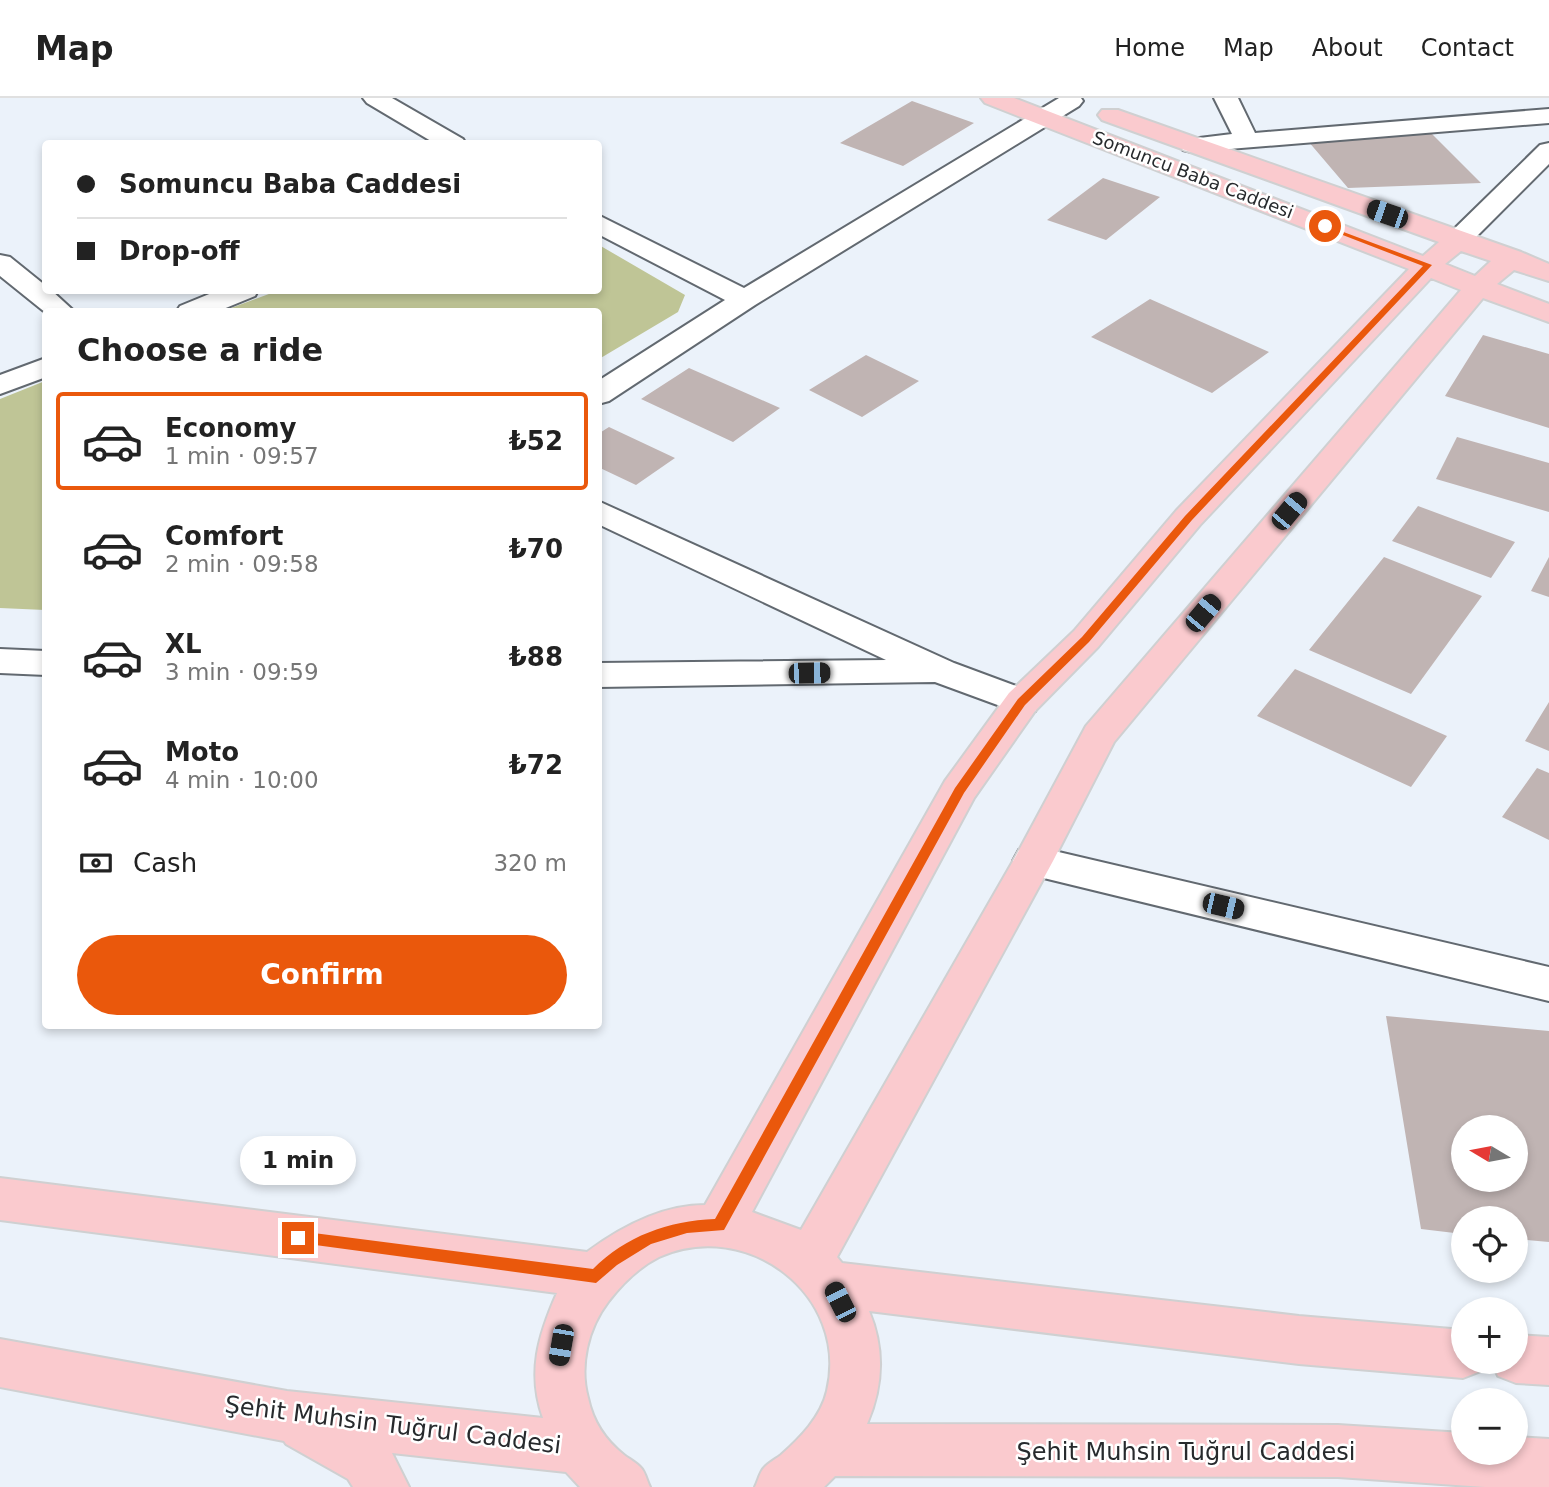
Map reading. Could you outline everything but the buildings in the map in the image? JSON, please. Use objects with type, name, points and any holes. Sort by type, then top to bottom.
[{"type":"main road","name":"Somuncu Baba Caddesi","points":[[993,98],[1549,314]]},
{"type":"main road","name":"Somuncu Baba Caddesi","points":[[1067,99],[1549,273]]},
{"type":"main road","points":[[719,1226],[959,791],[1022,702],[1086,639],[1188,518],[1428,265],[1459,239]]},
{"type":"main road","points":[[820,1273],[1099,736],[1479,286],[1511,258]]},
{"type":"main road","points":[[0,1199],[596,1276]]},
{"type":"main road","points":[[594,1471],[561,1398],[557,1362],[564,1328],[583,1290],[612,1260],[647,1238],[687,1227],[719,1226],[768,1235],[803,1255],[820,1273],[850,1320],[856,1361],[850,1403],[832,1442],[806,1471],[782,1487]]},
{"type":"main road","points":[[820,1273],[1298,1340],[1451,1353]]},
{"type":"main road","points":[[1528,1360],[1549,1362]]},
{"type":"main road","name":"Şehit Muhsin Tuğrul Caddesi","points":[[0,1363],[594,1471]]},
{"type":"main road","points":[[287,1416],[367,1460],[382,1487]]},
{"type":"main road","name":"Şehit Muhsin Tuğrul Caddesi","points":[[824,1450],[1338,1451],[1549,1465]]},
{"type":"street","points":[[375,98],[447,140]]},
{"type":"street","points":[[1226,98],[1247,140]]},
{"type":"street","points":[[602,392],[745,299],[1043,117],[1067,99]]},
{"type":"street","points":[[1192,145],[1549,116]]},
{"type":"street","points":[[1459,239],[1549,150]]},
{"type":"street","points":[[602,225],[745,299]]},
{"type":"street","points":[[0,263],[56,308]]},
{"type":"street","points":[[200,308],[234,294]]},
{"type":"street","points":[[0,385],[42,369]]},
{"type":"street","points":[[602,513],[941,671],[1022,702]]},
{"type":"street","points":[[0,661],[42,663]]},
{"type":"street","points":[[602,675],[941,671]]},
{"type":"street","points":[[1033,861],[1549,984]]},
{"type":"green space","points":[[602,247],[685,295],[678,312],[602,357],[602,308],[231,308],[269,294],[602,294]]},
{"type":"green space","points":[[42,382],[42,610],[0,608],[0,399]]},
{"type":"route","points":[[298,1238],[596,1276],[612,1260],[647,1238],[687,1227],[719,1226],[959,791],[1022,702],[1086,639],[1188,518],[1428,265],[1325,226]]}]
